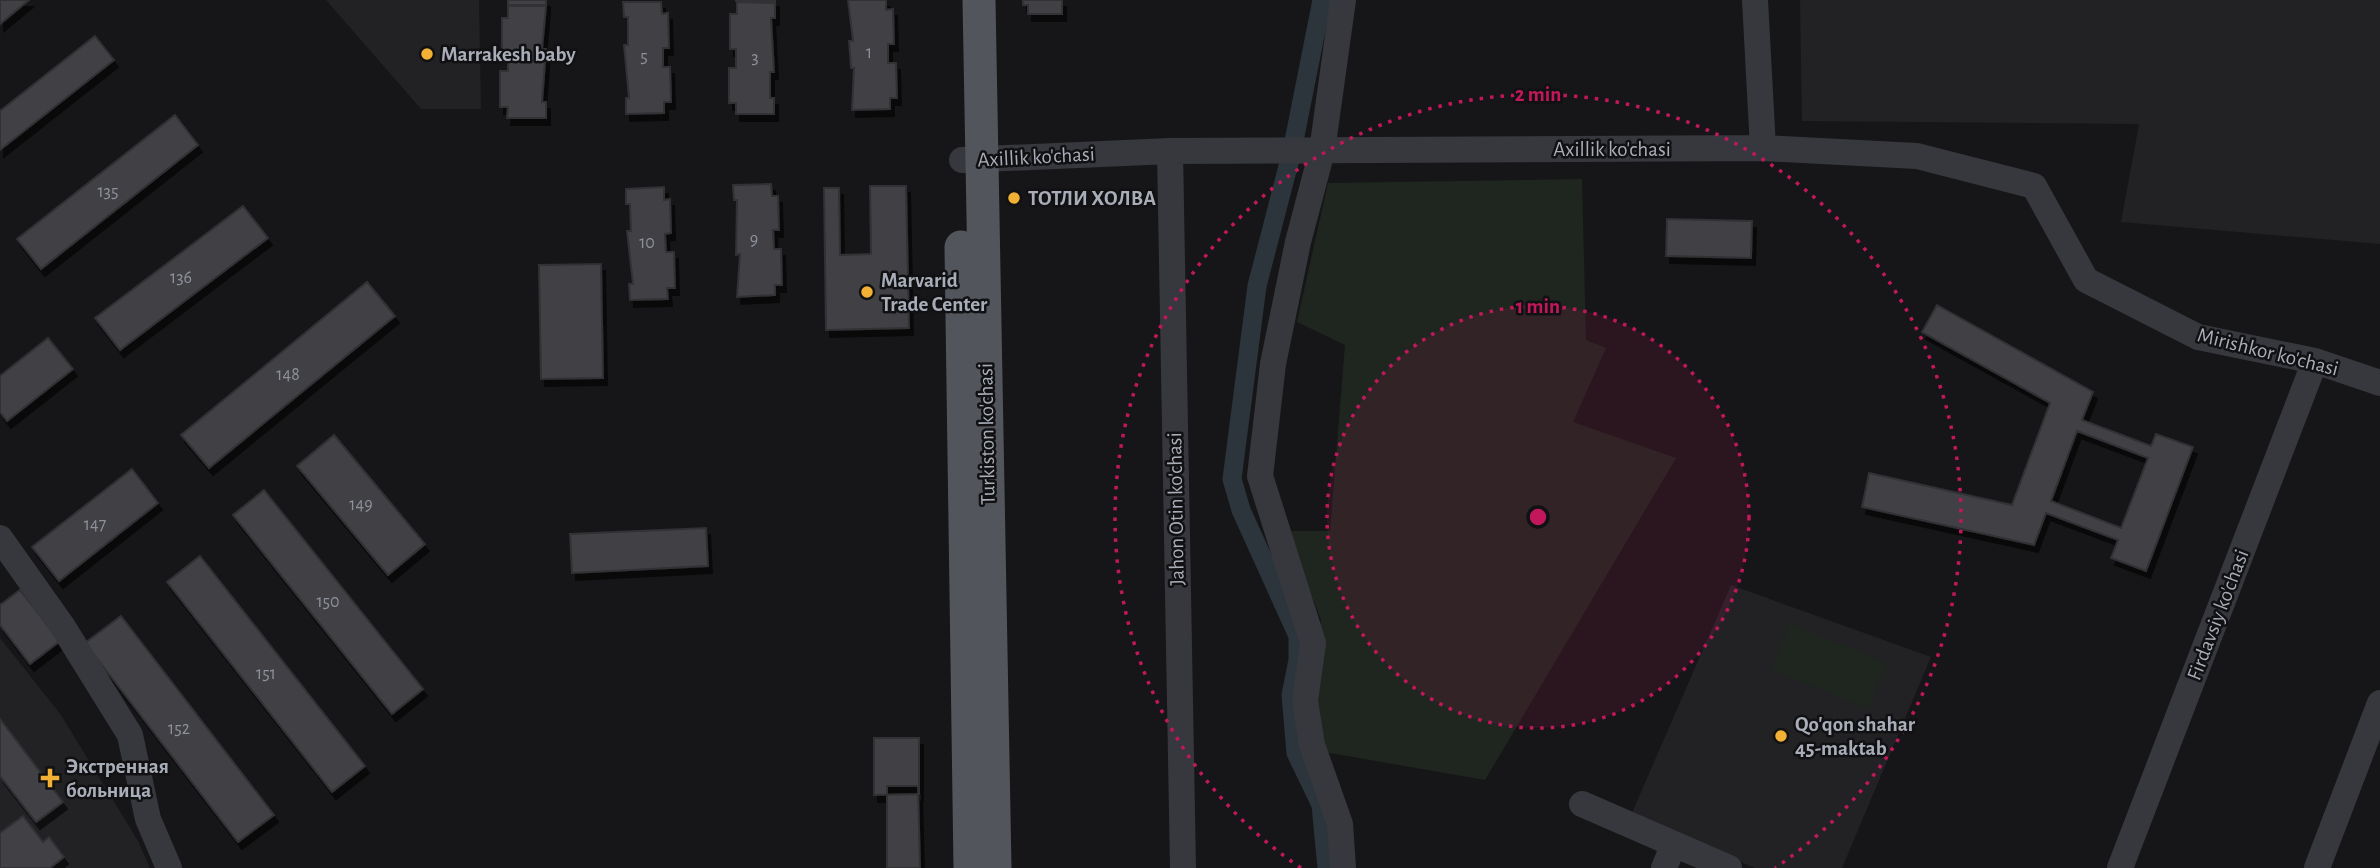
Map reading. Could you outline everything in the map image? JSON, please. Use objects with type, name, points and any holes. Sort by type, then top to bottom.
[{"type":"main road","name":"Turkiston ko'chasi","points":[[958,0],[973,159],[995,868]]},
{"type":"main road","name":"Turkiston ko'chasi","points":[[970,868],[973,159],[979,0]]},
{"type":"street","points":[[1342,0],[1317,151],[1273,364],[1259,476],[1313,643],[1305,701],[1312,745],[1340,824],[1343,868]]},
{"type":"street","points":[[1755,0],[1763,148]]},
{"type":"street","name":"Axillik ko'chasi","points":[[973,159],[1170,150],[1763,148]]},
{"type":"street","name":"Mirishkor ko'chasi","points":[[1763,148],[1917,156],[2034,186],[2086,279],[2198,337],[2315,361],[2380,383]]},
{"type":"street","name":"Jahon Otin ko'chasi","points":[[1170,150],[1183,868]]},
{"type":"street","name":"Firdavsiy ko'chasi","points":[[2120,868],[2315,361]]},
{"type":"street","points":[[0,538],[63,626],[130,735],[148,819],[169,868]]},
{"type":"street","points":[[2317,868],[2380,703]]},
{"type":"street","points":[[1582,804],[1669,856],[1729,868]]},
{"type":"shaded area","name":"Marrakesh baby","points":[[326,0],[479,0],[481,109],[421,109]]},
{"type":"shaded area","points":[[1800,0],[2380,0],[2380,244],[2121,222],[2139,124],[1802,121]]},
{"type":"shaded area","points":[[1582,179],[1586,340],[1606,348],[1573,422],[1676,458],[1485,780],[1324,752],[1313,694],[1321,620],[1287,531],[1330,531],[1345,345],[1297,322],[1328,183]]},
{"type":"shaded area","name":"Qo'qon shahar 45-maktab","points":[[1731,585],[1931,657],[1842,868],[1755,868],[1631,815]]},
{"type":"shaded area","points":[[1790,624],[1887,663],[1868,709],[1771,669]]},
{"type":"shaded area","name":"Экстренная больница","points":[[0,638],[61,715],[138,841],[150,868],[0,868]]},
{"type":"building","points":[[0,0],[29,0],[0,24]]},
{"type":"building","points":[[508,0],[546,0],[546,5],[508,5]]},
{"type":"building","points":[[775,0],[775,2],[736,1]]},
{"type":"building","points":[[848,0],[886,0],[886,10],[893,9],[894,44],[888,44],[888,63],[896,63],[897,98],[890,98],[890,109],[852,110],[854,68],[851,68],[849,41],[853,41]]},
{"type":"building","points":[[1023,0],[1062,0],[1062,14],[1028,14],[1028,5],[1023,5]]},
{"type":"building","points":[[623,2],[661,2],[662,14],[668,13],[669,48],[663,48],[663,67],[670,67],[671,102],[664,102],[664,113],[626,114],[626,98],[629,98],[624,45],[628,45],[628,17],[624,17]]},
{"type":"building","points":[[737,2],[775,3],[775,18],[771,18],[774,72],[770,72],[770,98],[774,98],[774,114],[736,114],[736,103],[729,103],[729,68],[736,68],[736,49],[730,49],[730,14],[737,14]]},
{"type":"building","points":[[508,6],[546,6],[542,49],[546,49],[542,102],[546,102],[546,118],[507,118],[508,107],[500,107],[500,71],[508,71],[508,52],[502,52],[502,18],[508,18]]},
{"type":"building","points":[[95,36],[114,60],[0,150],[0,111]]},
{"type":"building","points":[[175,115],[198,145],[41,269],[17,239]]},
{"type":"building","points":[[771,184],[772,196],[778,196],[779,230],[773,230],[774,249],[781,249],[782,285],[775,285],[775,295],[737,297],[740,254],[736,255],[737,200],[734,200],[733,185]]},
{"type":"building","name":"Marvarid Trade Center","points":[[870,186],[906,186],[909,328],[826,330],[824,188],[839,188],[840,255],[871,254]]},
{"type":"building","points":[[664,187],[664,200],[670,199],[671,233],[665,234],[666,252],[674,252],[675,288],[667,288],[668,299],[630,300],[629,284],[633,284],[627,231],[631,231],[630,204],[626,204],[626,189]]},
{"type":"building","points":[[243,206],[268,238],[120,350],[95,318]]},
{"type":"building","points":[[1667,219],[1752,221],[1751,258],[1666,256]]},
{"type":"building","points":[[601,264],[603,378],[541,379],[539,265]]},
{"type":"building","points":[[367,282],[395,316],[209,468],[181,435]]},
{"type":"building","points":[[1937,305],[2093,392],[2082,420],[2151,446],[2156,434],[2193,447],[2146,571],[2111,558],[2118,540],[2046,513],[2034,545],[1862,507],[1869,473],[2012,505],[2050,403],[1922,332]],"holes":[[[2077,431],[2148,458],[2121,528],[2051,501]]]},
{"type":"building","points":[[48,338],[73,369],[7,421],[0,412],[0,376]]},
{"type":"building","points":[[334,435],[425,544],[388,575],[297,466]]},
{"type":"building","points":[[132,469],[158,503],[59,581],[32,547]]},
{"type":"building","points":[[264,490],[423,689],[392,714],[233,515]]},
{"type":"building","points":[[706,528],[708,566],[572,573],[570,534]]},
{"type":"building","points":[[200,556],[365,766],[332,792],[167,582]]},
{"type":"building","points":[[20,590],[60,641],[30,664],[0,625],[0,605]]},
{"type":"building","points":[[121,616],[274,815],[238,842],[85,643]]},
{"type":"building","points":[[0,719],[63,802],[36,822],[0,776]]},
{"type":"building","points":[[874,738],[919,738],[919,794],[874,795]]},
{"type":"building","points":[[887,786],[918,786],[920,868],[887,868]]},
{"type":"building","points":[[23,816],[43,842],[49,837],[64,857],[50,868],[0,868],[0,833]]},
{"type":"waterway","points":[[1322,0],[1292,151],[1257,286],[1232,479],[1241,510],[1298,636],[1298,660],[1291,695],[1296,753],[1321,805],[1327,868]]},
{"type":"place","name":"Marrakesh baby","points":[[427,54]]},
{"type":"place","name":"ТОТЛИ ХОЛВА","points":[[1014,198]]},
{"type":"place","name":"Marvarid Trade Center","points":[[867,292]]},
{"type":"place","name":"Qo'qon shahar 45-maktab","points":[[1781,736]]},
{"type":"place","name":"Экстренная больница","points":[[50,778]]}]
